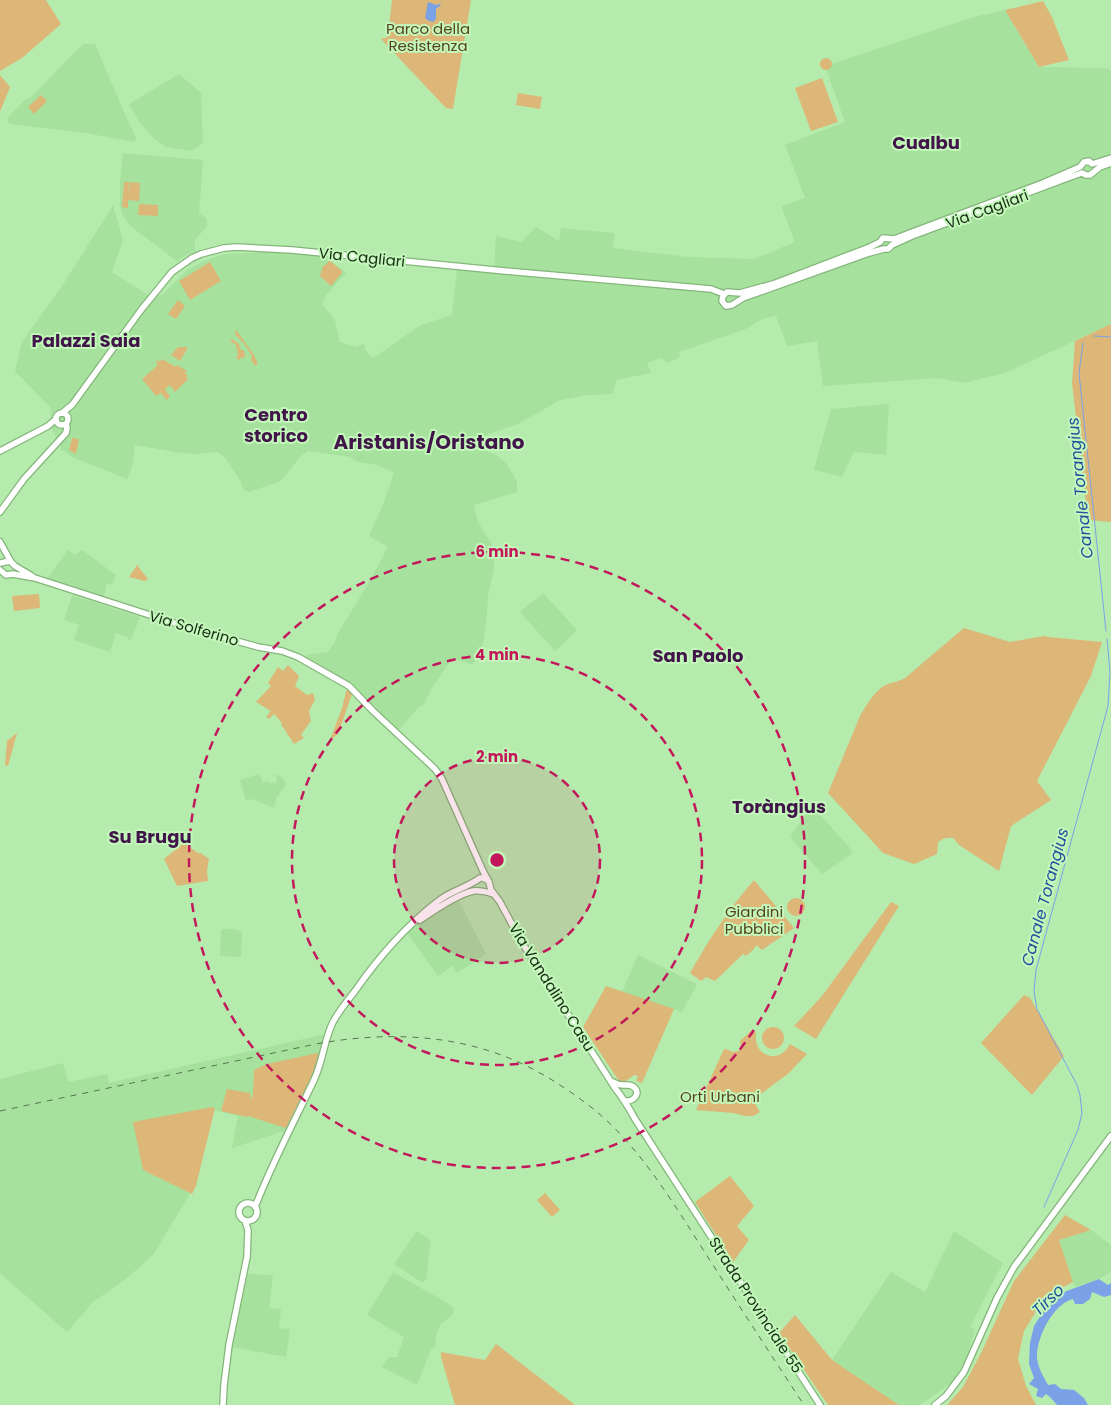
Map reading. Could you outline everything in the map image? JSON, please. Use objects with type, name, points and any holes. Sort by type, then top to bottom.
[{"type":"main road","name":"Via Cagliari","points":[[1081,170],[1084,162],[1092,164],[1111,158]]},
{"type":"main road","name":"Via Cagliari","points":[[1081,170],[1088,175],[1111,163]]},
{"type":"main road","points":[[1092,164],[1094,171]]},
{"type":"main road","name":"Via Cagliari","points":[[735,303],[743,298],[888,249],[894,239],[1081,170]]},
{"type":"main road","name":"Via Cagliari","points":[[732,292],[742,293],[804,274],[880,242],[885,237],[891,242]]},
{"type":"main road","points":[[880,242],[881,247],[884,249]]},
{"type":"main road","name":"Via Cagliari","points":[[62,413],[71,406],[141,310],[172,272],[192,258],[224,248],[236,246],[292,250],[711,289],[724,294]]},
{"type":"main road","points":[[732,292],[736,296],[735,303],[730,306],[722,300],[724,294],[732,292]]},
{"type":"main road","name":"Via Cagliari","points":[[68,417],[71,406]]},
{"type":"main road","points":[[0,451],[48,426],[61,423],[68,422],[68,417],[62,413],[57,416],[61,423],[62,437],[24,479],[0,512]]},
{"type":"main road","points":[[0,543],[13,564],[15,571],[13,574],[6,575],[1,570],[0,543]]},
{"type":"main road","points":[[2,563],[8,561],[13,564]]},
{"type":"main road","name":"Via Solferino","points":[[13,564],[35,578]]},
{"type":"main road","name":"Via Solferino","points":[[13,574],[35,578],[190,628],[258,647],[282,651],[308,661],[349,686],[439,773],[483,870],[483,879]]},
{"type":"main road","points":[[450,898],[471,892],[482,892],[488,889],[490,884],[483,879]]},
{"type":"main road","points":[[478,891],[475,886],[483,879]]},
{"type":"main road","points":[[253,1205],[316,1077],[329,1032],[339,1012],[371,967],[408,927],[450,898],[483,879]]},
{"type":"main road","name":"Via Vandalino Casu","points":[[488,889],[500,902],[521,941],[615,1088],[621,1094]]},
{"type":"main road","points":[[611,1081],[618,1086],[625,1086],[631,1086],[636,1091],[636,1096],[628,1101],[621,1094],[625,1086]]},
{"type":"main road","name":"Strada Provinciale 55","points":[[628,1101],[631,1112],[820,1404]]},
{"type":"main road","points":[[935,1405],[946,1396],[964,1372],[997,1298],[1019,1261],[1111,1136]]},
{"type":"main road","points":[[248,1221],[239,1216],[239,1210],[242,1205],[253,1205]]},
{"type":"main road","points":[[248,1221],[256,1216],[256,1209],[253,1205]]},
{"type":"main road","points":[[223,1405],[229,1345],[247,1257],[248,1221]]},
{"type":"shaded area","points":[[1005,10],[1039,67],[1105,68],[1111,70],[1111,324],[1005,373],[964,383],[938,378],[823,386],[817,341],[787,346],[776,316],[762,319],[746,329],[679,352],[680,357],[667,363],[662,358],[647,363],[651,373],[616,380],[613,394],[588,395],[560,400],[518,424],[480,437],[465,439],[468,445],[496,455],[507,464],[517,482],[517,492],[474,505],[478,522],[493,546],[494,568],[488,596],[484,640],[473,665],[453,658],[433,686],[424,704],[419,707],[395,734],[349,686],[305,659],[306,655],[328,652],[334,644],[338,633],[388,547],[369,536],[394,473],[377,465],[358,462],[350,457],[307,451],[281,481],[249,492],[243,489],[241,482],[226,459],[218,452],[193,454],[135,445],[132,467],[127,479],[72,457],[61,449],[50,424],[51,408],[15,371],[22,342],[66,280],[113,205],[123,240],[112,272],[153,298],[163,294],[188,269],[225,254],[264,252],[306,253],[326,257],[346,273],[326,295],[322,304],[335,320],[340,342],[356,347],[364,344],[366,351],[373,358],[421,325],[452,315],[457,270],[494,272],[496,236],[521,242],[536,227],[559,241],[561,228],[615,233],[613,248],[688,257],[754,259],[795,242],[781,206],[805,198],[785,145],[845,122],[825,66],[974,17]]},
{"type":"shaded area","points":[[83,44],[95,44],[136,137],[136,140],[133,142],[86,133],[9,124],[7,118],[26,99],[29,99]]},
{"type":"shaded area","points":[[179,74],[201,93],[203,143],[191,151],[166,147],[154,139],[138,120],[129,104]]},
{"type":"shaded area","points":[[123,153],[203,160],[199,213],[207,219],[207,226],[195,240],[196,251],[179,259],[178,262],[129,225],[123,216],[120,206]]},
{"type":"shaded area","points":[[887,404],[889,406],[886,455],[855,452],[842,477],[814,469],[831,409]]},
{"type":"shaded area","points":[[68,550],[75,555],[82,550],[116,575],[112,585],[107,583],[104,597],[47,578]]},
{"type":"shaded area","points":[[543,593],[577,630],[555,651],[520,612]]},
{"type":"shaded area","points":[[72,595],[140,617],[131,640],[116,633],[110,652],[74,640],[79,625],[64,620]]},
{"type":"shaded area","points":[[259,774],[263,783],[268,781],[269,783],[276,783],[275,775],[277,774],[277,776],[280,775],[283,778],[286,784],[277,796],[274,808],[252,799],[246,801],[240,780]]},
{"type":"shaded area","points":[[812,806],[851,849],[852,854],[822,874],[790,837]]},
{"type":"shaded area","points":[[458,899],[486,954],[457,973],[452,966],[438,976],[407,933]]},
{"type":"shaded area","points":[[234,929],[242,932],[241,957],[220,956],[221,930]]},
{"type":"shaded area","points":[[638,955],[697,984],[682,1012],[622,992]]},
{"type":"shaded area","points":[[326,1034],[316,1069],[287,1130],[232,1148],[238,1116],[212,1110],[196,1184],[153,1255],[126,1279],[93,1302],[67,1332],[0,1273],[0,1079],[63,1063],[68,1082],[107,1074],[109,1083]]},
{"type":"shaded area","points":[[1091,1230],[1111,1245],[1111,1272],[1099,1279],[1075,1287],[1059,1240]]},
{"type":"shaded area","points":[[417,1231],[431,1241],[424,1282],[421,1282],[394,1264]]},
{"type":"shaded area","points":[[954,1231],[1003,1263],[970,1327],[975,1330],[966,1359],[953,1382],[920,1405],[899,1405],[832,1360],[891,1272],[925,1292]]},
{"type":"shaded area","points":[[393,1272],[449,1304],[454,1309],[453,1314],[440,1325],[436,1336],[435,1348],[432,1347],[417,1385],[382,1367],[389,1357],[397,1357],[404,1337],[367,1315]]},
{"type":"shaded area","points":[[247,1274],[273,1275],[269,1308],[281,1309],[279,1328],[290,1329],[286,1357],[232,1347]]},
{"type":"green space","points":[[0,0],[46,0],[61,24],[22,58],[0,71]]},
{"type":"green space","name":"Parco della Resistenza","points":[[392,0],[471,0],[453,109],[446,108],[381,39],[388,37]]},
{"type":"green space","points":[[1043,1],[1052,17],[1069,60],[1039,67],[1005,10]]},
{"type":"green space","points":[[826,58],[832,64],[826,70],[820,64]]},
{"type":"green space","points":[[0,75],[10,87],[0,112]]},
{"type":"green space","points":[[822,78],[838,122],[811,131],[795,88]]},
{"type":"green space","points":[[518,93],[542,97],[540,109],[516,105]]},
{"type":"green space","points":[[41,95],[47,101],[34,114],[28,107]]},
{"type":"green space","points":[[124,182],[129,182],[129,197],[130,182],[140,183],[139,201],[128,200],[128,208],[122,207]]},
{"type":"green space","points":[[139,204],[158,205],[158,216],[138,215]]},
{"type":"green space","points":[[329,260],[342,271],[331,286],[320,276],[323,266]]},
{"type":"green space","points":[[210,262],[221,281],[190,300],[179,281]]},
{"type":"green space","points":[[178,300],[185,306],[176,319],[168,314]]},
{"type":"green space","points":[[1111,324],[1111,522],[1088,520],[1072,383],[1075,341]]},
{"type":"green space","points":[[236,330],[254,355],[258,364],[254,365],[251,359],[252,356],[235,334]]},
{"type":"green space","points":[[232,339],[239,344],[240,349],[244,351],[245,357],[239,360],[236,358],[238,355],[236,345],[230,341]]},
{"type":"green space","points":[[178,347],[187,347],[180,361],[171,355]]},
{"type":"green space","points":[[162,359],[187,371],[185,373],[188,376],[186,376],[188,379],[175,392],[170,385],[165,389],[170,397],[166,400],[161,393],[156,396],[142,379],[158,365],[156,362],[158,360],[160,362]]},
{"type":"green space","points":[[72,438],[79,439],[76,454],[69,450]]},
{"type":"green space","points":[[137,565],[148,579],[145,581],[129,577]]},
{"type":"green space","points":[[39,594],[40,608],[14,611],[12,596]]},
{"type":"green space","points":[[964,628],[1010,642],[1044,636],[1102,642],[1091,676],[1037,781],[1051,800],[1011,826],[999,871],[959,845],[953,838],[945,838],[938,842],[937,854],[914,864],[883,853],[828,793],[860,716],[875,694],[882,687],[905,678]]},
{"type":"green space","points":[[288,665],[299,676],[295,686],[307,695],[313,693],[315,700],[309,711],[311,721],[301,735],[304,738],[294,744],[282,723],[274,714],[269,719],[266,717],[271,711],[256,702],[271,686],[268,683],[278,667],[283,671]]},
{"type":"green space","points":[[347,688],[352,694],[338,734],[330,740],[342,708]]},
{"type":"green space","points":[[17,733],[8,766],[5,765],[7,741]]},
{"type":"green space","points":[[184,843],[209,859],[208,881],[177,886],[164,859]]},
{"type":"green space","name":"Giardini Pubblici","points":[[754,880],[794,928],[762,950],[756,945],[746,956],[743,954],[715,981],[706,977],[701,981],[690,973],[704,948]]},
{"type":"green space","points":[[796,898],[802,901],[805,907],[802,913],[796,916],[790,913],[787,907],[790,901]]},
{"type":"green space","points":[[891,902],[899,906],[816,1039],[794,1026],[822,996]]},
{"type":"green space","points":[[606,986],[674,1009],[642,1083],[636,1081],[638,1076],[634,1075],[626,1081],[619,1081],[583,1027]]},
{"type":"green space","points":[[1024,995],[1030,998],[1064,1056],[1032,1095],[981,1043]]},
{"type":"green space","points":[[769,1027],[777,1027],[784,1034],[784,1042],[777,1049],[769,1049],[762,1042],[762,1034]]},
{"type":"green space","name":"Orti Urbani","points":[[752,1030],[756,1033],[758,1048],[763,1053],[774,1056],[780,1055],[790,1044],[807,1054],[789,1073],[753,1100],[760,1112],[753,1116],[696,1110],[724,1049],[732,1052],[738,1051],[741,1048],[740,1041]]},
{"type":"green space","points":[[318,1053],[318,1065],[286,1128],[248,1116],[221,1111],[227,1089],[250,1093],[251,1100],[254,1070],[267,1064]]},
{"type":"green space","points":[[215,1108],[196,1186],[192,1194],[143,1170],[133,1122]]},
{"type":"green space","points":[[730,1176],[754,1206],[737,1226],[749,1240],[733,1262],[695,1202]]},
{"type":"green space","points":[[545,1193],[560,1210],[552,1217],[537,1200]]},
{"type":"green space","points":[[1065,1215],[1091,1230],[1059,1240],[1073,1282],[1045,1297],[1024,1331],[1018,1359],[1026,1386],[1036,1405],[947,1405],[963,1387],[1014,1281]]},
{"type":"green space","points":[[795,1315],[832,1360],[899,1405],[828,1405],[779,1333]]},
{"type":"green space","points":[[496,1344],[575,1405],[455,1405],[441,1352],[485,1360]]},
{"type":"water","points":[[428,2],[441,5],[436,9],[436,19],[433,22],[425,18]]},
{"type":"water","points":[[1099,1279],[1108,1285],[1111,1283],[1111,1295],[1104,1297],[1092,1292],[1090,1299],[1083,1304],[1075,1304],[1073,1299],[1059,1307],[1043,1331],[1037,1356],[1042,1375],[1048,1385],[1055,1384],[1061,1389],[1074,1390],[1084,1398],[1088,1405],[1057,1405],[1046,1394],[1042,1398],[1036,1396],[1038,1389],[1029,1384],[1034,1378],[1029,1364],[1030,1343],[1034,1326],[1043,1312],[1064,1292]]},
{"type":"waterway","name":"Canale Torangius","points":[[1094,336],[1111,337]]},
{"type":"waterway","name":"Canale Torangius","points":[[1083,343],[1079,373],[1106,631]]},
{"type":"waterway","name":"Canale Torangius","points":[[1044,1207],[1078,1130],[1082,1113],[1077,1085],[1037,1009],[1034,991],[1036,970],[1108,706],[1110,672],[1107,639]]},
{"type":"railway","points":[[0,1111],[316,1044],[345,1040],[373,1037],[431,1039],[487,1050],[514,1060],[571,1092],[608,1121],[634,1149],[670,1198],[804,1405]]},
{"type":"district","name":"Cualbu","points":[[926,142]]},
{"type":"district","name":"Palazzi Saia","points":[[86,340]]},
{"type":"district","name":"Centro storico","points":[[276,424]]},
{"type":"district","name":"Aristanis/Oristano","points":[[429,442]]},
{"type":"district","name":"San Paolo","points":[[698,655]]},
{"type":"district","name":"Toràngius","points":[[779,806]]},
{"type":"district","name":"Su Brugu","points":[[150,836]]},
{"type":"water label","name":"Tirso","points":[[1048,1300]]}]
